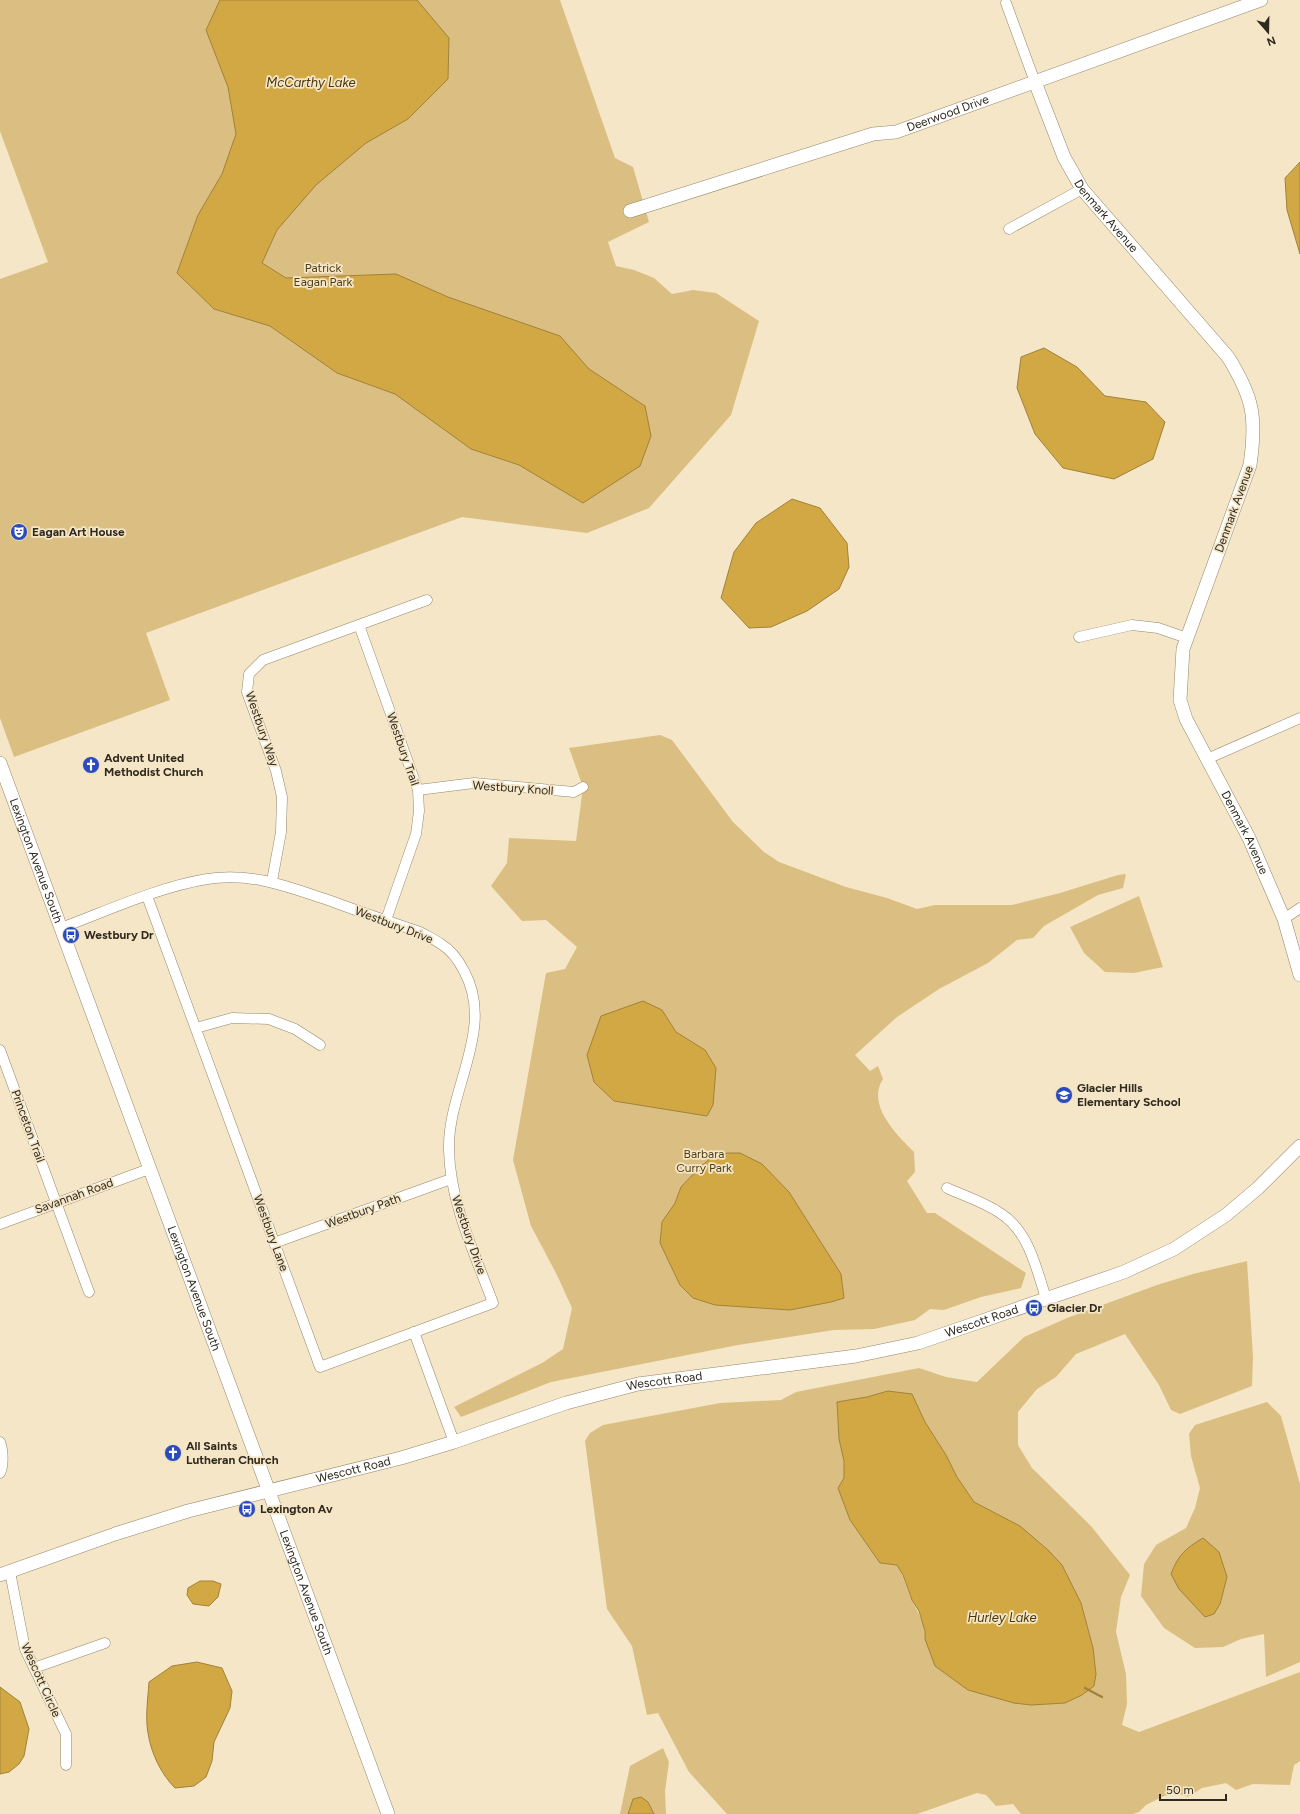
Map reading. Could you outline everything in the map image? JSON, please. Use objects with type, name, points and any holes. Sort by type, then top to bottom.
[{"type":"street","name":"Deerwood Drive","points":[[630,211],[873,134],[896,132],[1261,0]]},
{"type":"street","points":[[1006,4],[1035,82]]},
{"type":"street","name":"Denmark Avenue","points":[[1035,82],[1064,158],[1082,189],[1228,357],[1242,380],[1251,406],[1254,435],[1250,465],[1183,649],[1180,700],[1186,719],[1249,838],[1284,919],[1300,975]]},
{"type":"street","points":[[1009,230],[1082,189]]},
{"type":"street","name":"Westbury Way","points":[[272,881],[281,832],[282,797],[276,771],[247,692],[249,674],[263,660],[427,600]]},
{"type":"street","name":"Westbury Trail","points":[[359,625],[418,790],[419,811],[416,834],[386,920]]},
{"type":"street","points":[[1079,637],[1132,625],[1158,628],[1187,638]]},
{"type":"street","points":[[1207,759],[1300,718]]},
{"type":"street","name":"Lexington Avenue South","points":[[0,763],[267,1491],[388,1814]]},
{"type":"street","name":"Westbury Knoll","points":[[418,790],[474,783],[574,792],[583,787]]},
{"type":"street","name":"Westbury Drive","points":[[60,928],[182,884],[209,879],[239,878],[272,881],[420,932],[442,944],[459,961],[471,982],[476,1004],[475,1031],[450,1124],[448,1149],[451,1179],[459,1210],[493,1303],[414,1332]]},
{"type":"street","name":"Westbury Lane","points":[[147,896],[320,1367],[414,1332]]},
{"type":"street","points":[[1284,919],[1300,908]]},
{"type":"street","points":[[196,1028],[232,1018],[269,1019],[295,1029],[320,1045]]},
{"type":"street","name":"Princeton Trail","points":[[0,1050],[89,1292]]},
{"type":"street","name":"Wescott Road","points":[[5,1573],[148,1523],[188,1511],[401,1458],[454,1442],[566,1403],[638,1384],[856,1356],[918,1343],[1124,1272],[1174,1249],[1226,1215],[1258,1188],[1300,1146]]},
{"type":"street","name":"Savannah Road","points":[[0,1224],[149,1169]]},
{"type":"street","name":"Westbury Path","points":[[274,1242],[451,1179]]},
{"type":"street","points":[[947,1188],[992,1208],[1008,1218],[1015,1225],[1026,1241],[1046,1298]]},
{"type":"street","points":[[414,1332],[454,1442]]},
{"type":"street","points":[[0,1442],[2,1447],[1,1471]]},
{"type":"street","name":"Wescott Circle","points":[[5,1573],[25,1649],[66,1734],[66,1765]]},
{"type":"street","points":[[34,1668],[105,1643]]},
{"type":"green space","name":"Patrick Eagan Park","points":[[0,0],[560,0],[615,158],[633,167],[649,222],[608,242],[616,266],[634,270],[654,278],[672,294],[693,290],[716,293],[759,321],[731,415],[649,508],[587,533],[462,517],[146,633],[170,700],[14,757],[0,718],[0,279],[48,262],[0,131]]},
{"type":"green space","name":"Barbara Curry Park","points":[[660,735],[672,740],[733,822],[764,852],[779,862],[846,887],[887,898],[917,909],[935,905],[1012,905],[1126,874],[1123,888],[1098,895],[1044,926],[1033,938],[1017,940],[988,963],[939,989],[897,1017],[855,1055],[870,1071],[878,1066],[883,1079],[879,1089],[878,1099],[881,1109],[892,1128],[914,1152],[915,1172],[907,1181],[927,1213],[935,1213],[1026,1273],[1021,1288],[981,1297],[944,1310],[930,1309],[915,1320],[874,1329],[834,1330],[738,1345],[551,1382],[461,1417],[454,1407],[542,1363],[563,1349],[572,1308],[557,1275],[531,1226],[513,1160],[546,973],[565,969],[577,947],[546,920],[522,921],[491,886],[507,863],[509,838],[576,841],[583,787],[569,748]]},
{"type":"green space","points":[[1139,896],[1163,967],[1134,973],[1105,972],[1084,953],[1070,927]]},
{"type":"green space","points":[[1247,1261],[1253,1357],[1252,1386],[1180,1414],[1171,1410],[1159,1385],[1125,1334],[1076,1354],[1056,1377],[1037,1389],[1018,1412],[1018,1445],[1032,1468],[1091,1526],[1130,1575],[1121,1597],[1116,1632],[1126,1674],[1127,1704],[1122,1725],[1139,1732],[1300,1672],[1300,1761],[1294,1765],[1290,1785],[1253,1784],[1236,1790],[1226,1783],[1202,1788],[1188,1797],[1177,1793],[1164,1796],[1146,1805],[1139,1812],[1133,1814],[1021,1814],[1013,1804],[996,1806],[986,1795],[977,1793],[917,1814],[727,1814],[689,1772],[658,1713],[647,1715],[632,1646],[607,1609],[585,1441],[590,1433],[603,1425],[720,1403],[781,1400],[796,1392],[919,1368],[946,1377],[977,1382],[1024,1337],[1067,1318],[1157,1285],[1193,1274]],"holes":[[[888,1391],[912,1394],[925,1422],[946,1455],[957,1477],[974,1502],[1020,1526],[1081,1603],[1093,1648],[1096,1674],[925,1639],[923,1623],[897,1565],[880,1563],[850,1520],[838,1488],[844,1478],[844,1461],[839,1439],[837,1402],[867,1397]]]},
{"type":"green space","points":[[1267,1402],[1281,1416],[1300,1484],[1300,1662],[1266,1677],[1264,1634],[1241,1639],[1223,1647],[1195,1648],[1164,1628],[1141,1596],[1144,1564],[1156,1545],[1186,1528],[1195,1508],[1200,1488],[1191,1456],[1189,1434],[1195,1425]]},
{"type":"green space","points":[[663,1748],[669,1762],[665,1791],[666,1814],[654,1814],[648,1802],[633,1800],[628,1814],[620,1814],[630,1766]]},
{"type":"water","name":"McCarthy Lake","points":[[220,0],[417,0],[449,38],[448,79],[408,119],[366,143],[316,185],[277,230],[262,263],[286,278],[396,274],[448,297],[560,336],[589,369],[645,406],[651,436],[640,466],[583,503],[519,465],[471,449],[395,394],[337,373],[270,326],[214,309],[177,273],[198,215],[222,174],[236,134],[228,87],[206,30]]},
{"type":"water","points":[[1300,162],[1300,254],[1287,210],[1285,178]]},
{"type":"water","points":[[1044,348],[1077,367],[1105,396],[1146,402],[1165,422],[1153,459],[1114,479],[1063,468],[1035,434],[1017,388],[1021,357]]},
{"type":"water","points":[[792,499],[820,508],[847,543],[849,567],[839,589],[807,611],[771,627],[749,628],[721,598],[734,552],[756,523]]},
{"type":"water","points":[[643,1001],[662,1010],[676,1032],[705,1050],[716,1068],[713,1105],[707,1116],[614,1101],[594,1082],[587,1055],[601,1016]]},
{"type":"water","points":[[727,1153],[740,1153],[762,1164],[789,1192],[841,1274],[844,1298],[790,1310],[715,1305],[693,1298],[680,1285],[660,1243],[662,1222],[675,1203],[681,1187],[711,1158]]},
{"type":"water","name":"Hurley Lake","points":[[888,1391],[912,1394],[925,1422],[946,1455],[957,1477],[974,1502],[1020,1526],[1048,1550],[1062,1565],[1081,1603],[1093,1648],[1096,1674],[1094,1686],[1082,1695],[1065,1703],[1031,1705],[1014,1703],[968,1690],[935,1666],[925,1639],[925,1631],[919,1611],[912,1600],[903,1575],[897,1565],[880,1563],[850,1520],[838,1488],[844,1478],[844,1461],[839,1439],[837,1402],[867,1397]]},
{"type":"water","points":[[1203,1538],[1219,1552],[1227,1577],[1220,1604],[1214,1614],[1205,1617],[1179,1589],[1171,1574],[1183,1553]]},
{"type":"water","points":[[200,1581],[213,1581],[221,1584],[218,1597],[209,1606],[193,1604],[187,1595],[188,1588]]},
{"type":"water","points":[[197,1662],[222,1668],[232,1691],[230,1708],[214,1742],[212,1761],[206,1777],[194,1786],[175,1788],[161,1770],[149,1741],[147,1708],[149,1682],[172,1666]]},
{"type":"water","points":[[0,1687],[20,1702],[29,1729],[24,1756],[19,1764],[9,1772],[0,1774]]},
{"type":"water","points":[[641,1797],[648,1802],[654,1814],[628,1814],[633,1799]]},
{"type":"waterway","points":[[1085,1688],[1102,1697]]},
{"type":"place","name":"Eagan Art House","points":[[19,532]]},
{"type":"place","name":"Advent United Methodist Church","points":[[91,765]]},
{"type":"place","name":"Westbury Dr","points":[[71,935]]},
{"type":"place","name":"Glacier Hills Elementary School","points":[[1064,1095]]},
{"type":"place","name":"Glacier Dr","points":[[1034,1308]]},
{"type":"place","name":"All Saints Lutheran Church","points":[[173,1453]]},
{"type":"place","name":"Lexington Av","points":[[247,1509]]}]
